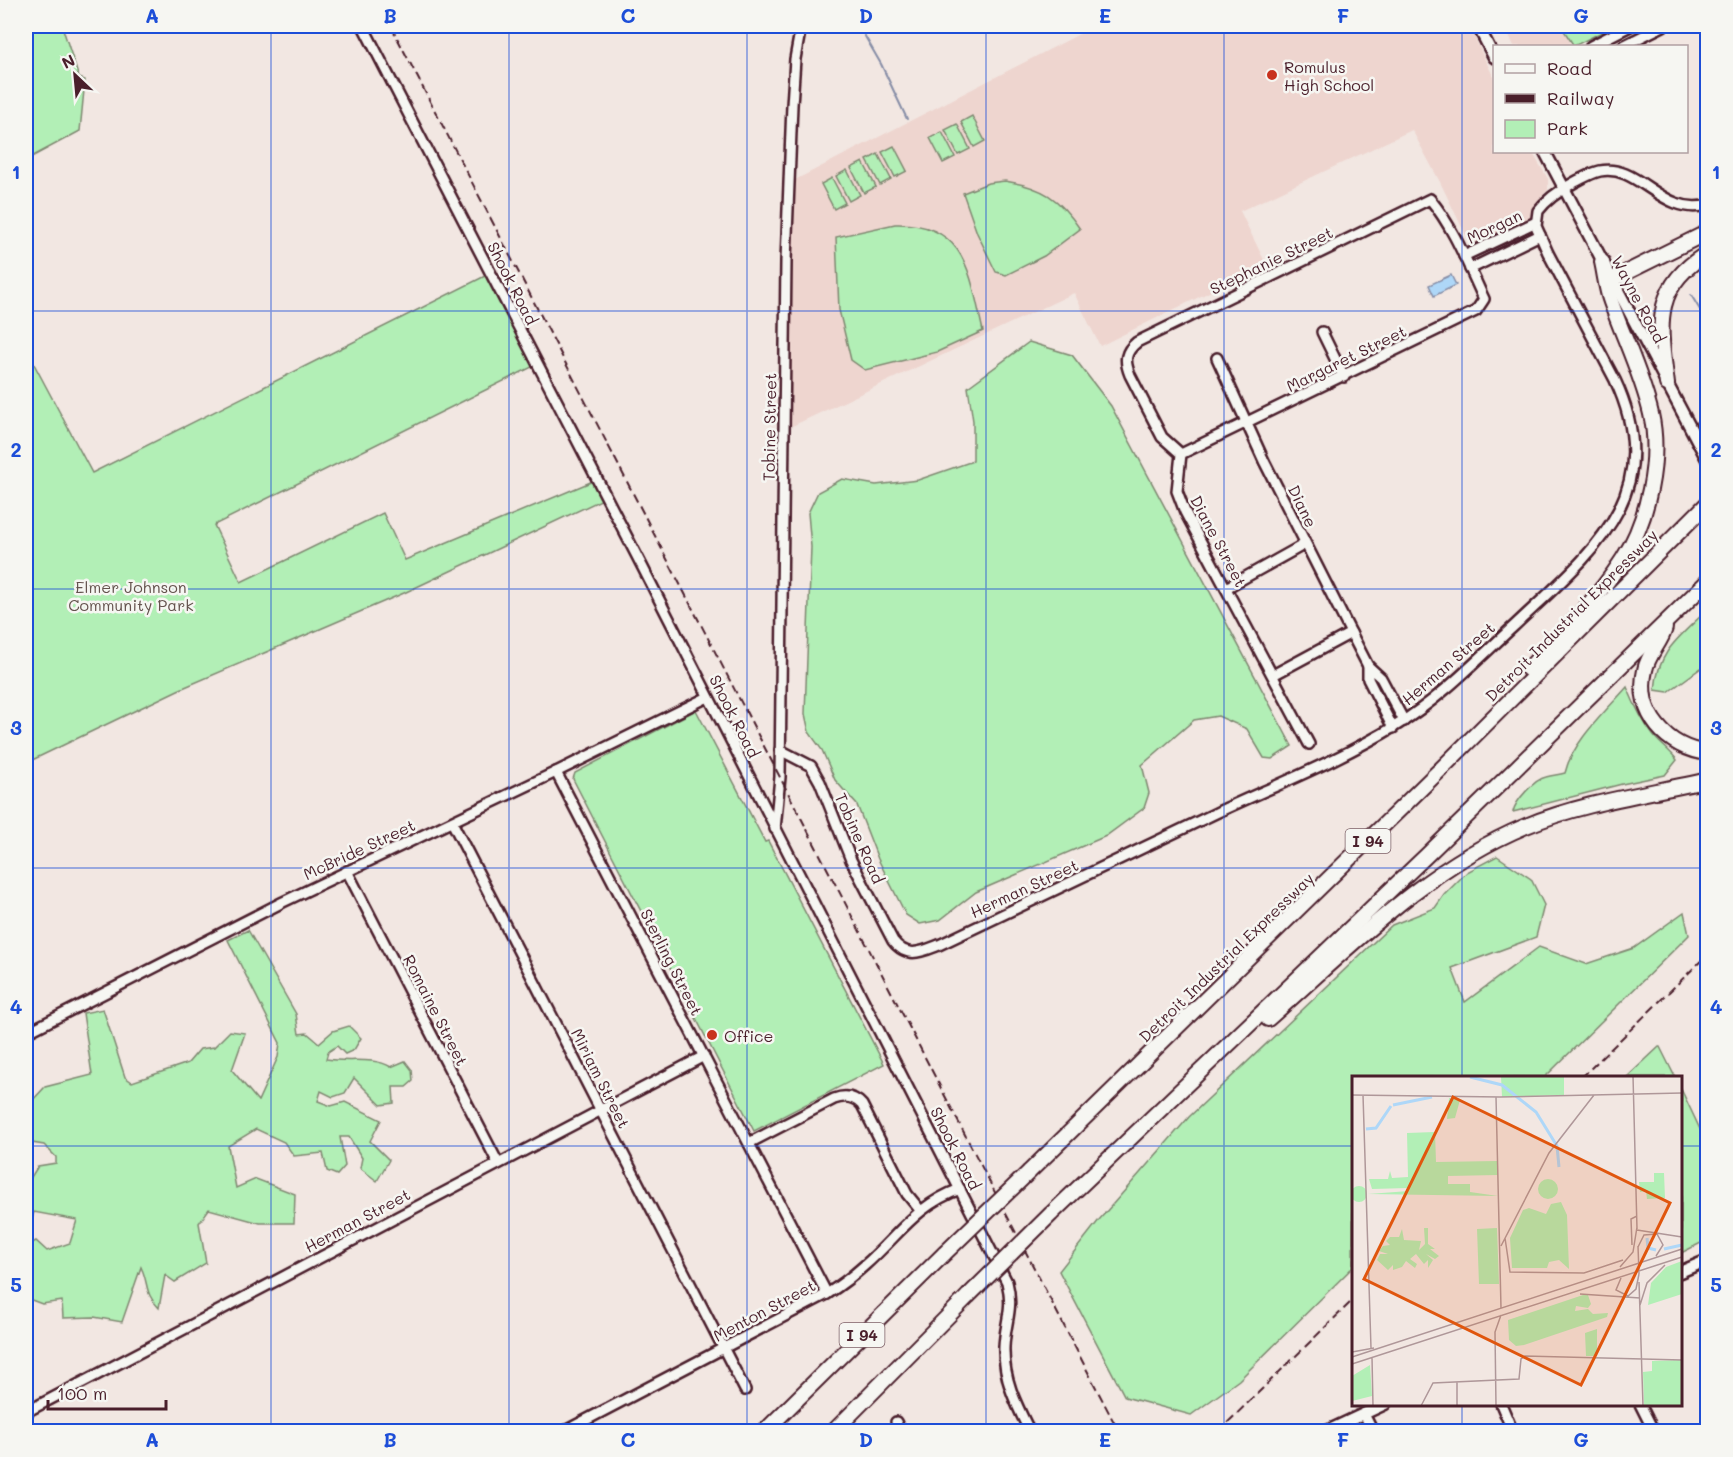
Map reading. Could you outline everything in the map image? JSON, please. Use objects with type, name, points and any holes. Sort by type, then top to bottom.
[{"type":"highway","points":[[1611,280],[1707,232]]},
{"type":"highway","points":[[1667,384],[1660,332],[1665,303],[1684,271],[1707,253]]},
{"type":"highway","points":[[1442,768],[1475,724],[1538,659],[1610,578],[1625,557],[1645,509],[1651,487],[1653,459],[1651,416],[1633,359],[1610,300],[1602,262]]},
{"type":"highway","name":"Detroit Industrial Expressway","points":[[764,1431],[1442,768],[1706,504]]},
{"type":"highway","name":"I 94","points":[[833,1431],[1051,1214],[1418,864],[1707,581]]},
{"type":"highway","points":[[1668,620],[1663,636],[1654,647],[1644,671],[1643,693],[1646,705],[1656,726],[1672,741],[1694,751],[1707,753]]},
{"type":"highway","points":[[1051,1214],[1062,1215],[1233,1050],[1393,908],[1441,871],[1499,838],[1555,816],[1707,780]]},
{"type":"main road","points":[[1478,26],[1493,55]]},
{"type":"main road","name":"Wayne Road","points":[[1546,153],[1707,461]]},
{"type":"main road","points":[[1682,1271],[1707,1260]]},
{"type":"main road","points":[[1325,1431],[1381,1406]]},
{"type":"street","name":"Shook Road","points":[[363,26],[642,566],[1007,1282],[1011,1309],[1004,1349],[1006,1376],[1010,1391],[1030,1431]]},
{"type":"street","name":"Tobine Street","points":[[776,829],[780,777],[786,261],[793,79],[801,26]]},
{"type":"street","points":[[1593,45],[1630,26]]},
{"type":"street","points":[[1625,45],[1663,26]]},
{"type":"street","points":[[1536,222],[1536,214],[1540,207],[1564,188],[1601,171],[1615,171],[1674,203],[1688,207],[1707,205]]},
{"type":"street","name":"Stephanie Street","points":[[1181,454],[1162,437],[1126,366],[1128,350],[1137,342],[1430,199],[1439,210],[1467,263]]},
{"type":"street","name":"Herman Street","points":[[903,951],[918,953],[939,945],[1320,765],[1393,728],[1453,683],[1593,550],[1613,522],[1626,492],[1632,448],[1630,426],[1615,380],[1540,235],[1536,222]]},
{"type":"street","name":"Morgan","points":[[1467,263],[1536,222]]},
{"type":"street","name":"Morgan","points":[[1467,263],[1540,235]]},
{"type":"street","name":"Margaret Street","points":[[1181,454],[1344,377],[1476,311],[1484,299],[1467,263]]},
{"type":"street","points":[[1322,332],[1344,377]]},
{"type":"street","name":"Diane","points":[[1217,358],[1305,544],[1368,666],[1381,678],[1404,721]]},
{"type":"street","name":"Diane Street","points":[[1181,454],[1177,491],[1179,500],[1310,744]]},
{"type":"street","points":[[1226,588],[1305,544]]},
{"type":"street","points":[[1273,675],[1351,633]]},
{"type":"street","name":"Diane","points":[[1368,666],[1368,679],[1393,728]]},
{"type":"street","name":"McBride Street","points":[[26,1033],[347,871],[708,697]]},
{"type":"street","name":"Tobine Road","points":[[780,750],[811,766],[820,782],[850,860],[893,941],[903,951]]},
{"type":"street","name":"Sterling Street","points":[[556,772],[827,1293]]},
{"type":"street","name":"Miriam Street","points":[[452,822],[745,1390]]},
{"type":"street","name":"Romaine Street","points":[[347,871],[498,1163]]},
{"type":"street","name":"Herman Street","points":[[26,1412],[704,1056]]},
{"type":"street","points":[[749,1143],[834,1099],[841,1096],[850,1097],[862,1105],[908,1194],[920,1210]]},
{"type":"street","name":"Menton Street","points":[[563,1431],[827,1293],[867,1264],[920,1210],[943,1196],[960,1190]]},
{"type":"street","points":[[1502,1406],[1513,1431]]},
{"type":"street","points":[[1641,1406],[1654,1431]]},
{"type":"street","points":[[1364,1414],[1372,1431]]},
{"type":"street","points":[[896,1422],[901,1431]]},
{"type":"shaded area","name":"Romulus High School","points":[[1095,26],[1469,26],[1493,76],[1493,153],[1533,153],[1548,179],[1548,190],[1537,201],[1531,213],[1531,220],[1472,248],[1412,130],[1240,211],[1266,264],[1100,346],[1074,293],[788,428],[793,181]]},
{"type":"shaded area","points":[[1504,26],[1561,26],[1571,45],[1514,45]]},
{"type":"green space","points":[[26,26],[62,26],[79,78],[85,80],[80,131],[26,160]]},
{"type":"green space","points":[[1561,26],[1614,26],[1576,45],[1573,45]]},
{"type":"green space","points":[[972,116],[985,141],[974,147],[961,122]]},
{"type":"green space","points":[[957,124],[970,149],[958,155],[945,130]]},
{"type":"green space","points":[[942,132],[955,157],[943,163],[930,138]]},
{"type":"green space","points":[[894,146],[907,171],[895,177],[882,152]]},
{"type":"green space","points":[[878,154],[891,179],[880,185],[867,160]]},
{"type":"green space","points":[[863,162],[876,187],[864,193],[851,168]]},
{"type":"green space","points":[[847,170],[860,195],[849,201],[836,176]]},
{"type":"green space","points":[[832,178],[845,203],[834,209],[821,184]]},
{"type":"green space","points":[[1005,181],[1030,187],[1049,196],[1065,209],[1080,229],[1044,256],[1006,275],[996,272],[977,233],[963,193],[988,183]]},
{"type":"green space","points":[[895,224],[919,226],[937,232],[951,242],[968,272],[983,331],[937,352],[865,370],[851,360],[839,310],[836,237]]},
{"type":"green space","name":"Elmer Johnson Community Park","points":[[487,275],[534,366],[214,525],[241,582],[383,513],[405,560],[593,481],[603,499],[404,593],[178,690],[26,763],[26,349],[92,473]]},
{"type":"green space","points":[[1029,342],[1072,355],[1111,406],[1292,746],[1272,759],[1264,758],[1247,729],[1218,716],[1194,720],[1142,765],[1149,793],[1144,808],[1106,836],[976,892],[940,920],[920,924],[906,915],[878,859],[857,805],[835,780],[822,750],[809,732],[805,714],[811,547],[808,513],[818,492],[842,479],[876,485],[918,480],[973,461],[973,421],[968,387]]},
{"type":"green space","points":[[1707,610],[1705,665],[1668,692],[1655,690],[1657,676],[1666,654],[1679,637]]},
{"type":"green space","points":[[1627,687],[1649,730],[1677,760],[1665,775],[1513,812],[1521,797],[1536,782],[1546,777],[1565,773],[1582,738]]},
{"type":"green space","points":[[696,710],[765,842],[768,841],[884,1064],[754,1131],[573,779],[575,773]]},
{"type":"green space","points":[[1497,856],[1531,879],[1544,905],[1536,937],[1452,968],[1465,1002],[1539,947],[1586,964],[1634,948],[1684,912],[1689,935],[1546,1076],[1352,1076],[1352,1268],[1239,1380],[1191,1415],[1125,1397],[1059,1271],[1099,1220],[1189,1117],[1392,925],[1435,908],[1444,895],[1467,872]]},
{"type":"green space","points":[[248,930],[296,1014],[299,1034],[307,1033],[319,1043],[333,1031],[349,1026],[361,1038],[354,1050],[345,1054],[337,1046],[328,1052],[326,1059],[368,1061],[391,1067],[405,1061],[412,1070],[413,1081],[406,1087],[393,1087],[394,1103],[381,1105],[354,1078],[345,1093],[333,1097],[321,1091],[318,1101],[331,1106],[345,1102],[381,1120],[370,1141],[389,1160],[377,1181],[360,1168],[362,1158],[349,1137],[340,1137],[345,1166],[337,1175],[327,1171],[323,1153],[294,1156],[284,1142],[256,1129],[228,1146],[236,1188],[256,1179],[295,1194],[294,1223],[260,1223],[209,1209],[199,1223],[206,1263],[175,1282],[165,1275],[159,1308],[149,1293],[141,1267],[122,1322],[94,1317],[63,1318],[62,1301],[42,1304],[26,1298],[26,1246],[36,1241],[47,1251],[70,1243],[77,1220],[34,1212],[28,1234],[26,1234],[26,1183],[38,1166],[56,1163],[56,1157],[44,1145],[26,1142],[26,1129],[32,1115],[30,1103],[45,1087],[92,1075],[83,1013],[103,1009],[125,1077],[132,1082],[188,1063],[200,1049],[214,1047],[230,1031],[245,1033],[232,1070],[258,1101],[278,1057],[280,1043],[228,940]]},
{"type":"green space","points":[[1659,1047],[1674,1076],[1628,1076]]},
{"type":"green space","points":[[1682,1091],[1707,1144],[1707,1240],[1682,1252]]},
{"type":"water","points":[[1451,275],[1456,285],[1434,296],[1429,285]]},
{"type":"waterway","points":[[859,26],[881,64],[907,119]]},
{"type":"waterway","points":[[1691,295],[1708,323]]},
{"type":"railway","points":[[391,26],[1119,1432]]},
{"type":"railway","points":[[1583,1076],[1708,954]]},
{"type":"railway","points":[[1218,1432],[1352,1301]]},
{"type":"place","name":"Romulus High School","points":[[1272,75]]},
{"type":"place","name":"Office","points":[[712,1035]]}]
